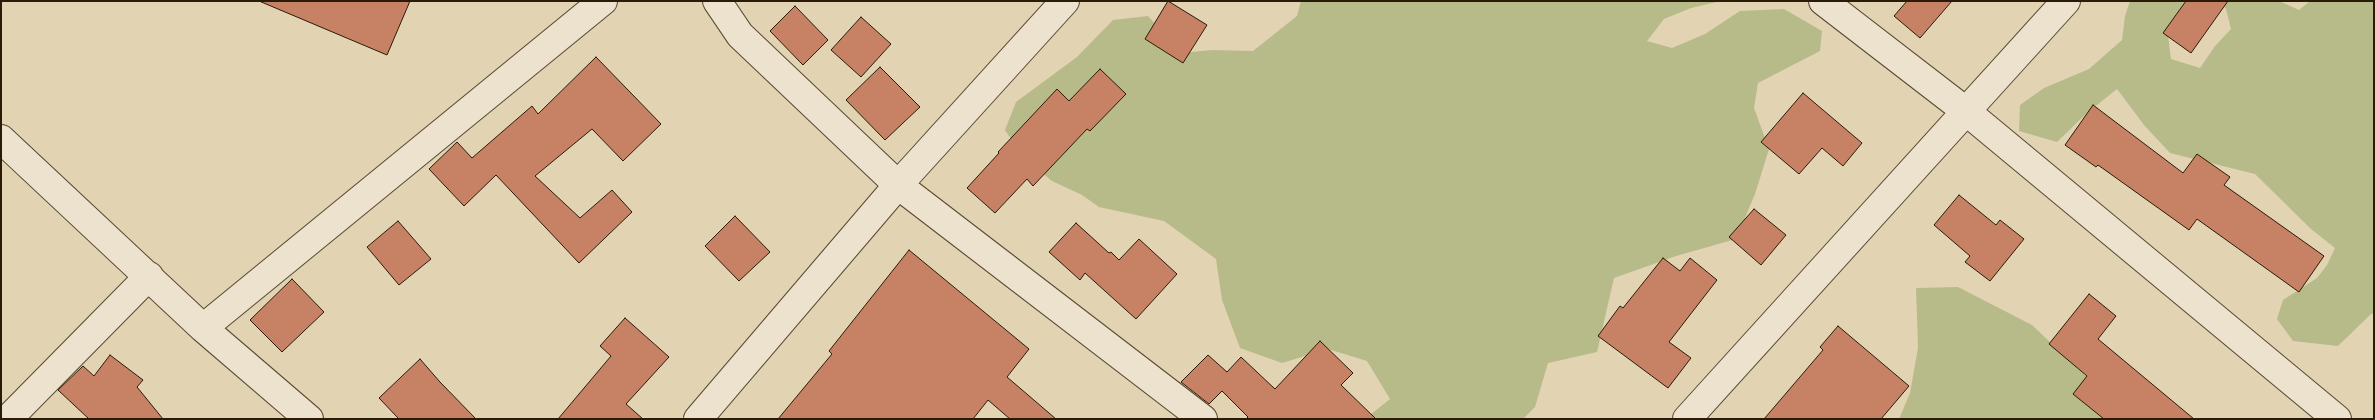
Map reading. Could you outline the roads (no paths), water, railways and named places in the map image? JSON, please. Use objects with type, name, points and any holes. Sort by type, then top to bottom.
[{"type":"street","points":[[203,328],[603,1]]},
{"type":"street","points":[[717,1],[740,35],[898,185],[1204,419]]},
{"type":"street","points":[[698,419],[898,185],[1065,1]]},
{"type":"street","points":[[1823,1],[1967,112],[2337,419]]},
{"type":"street","points":[[1687,419],[2066,1]]},
{"type":"street","points":[[1,139],[203,328],[309,419]]},
{"type":"street","points":[[8,419],[149,276]]}]
